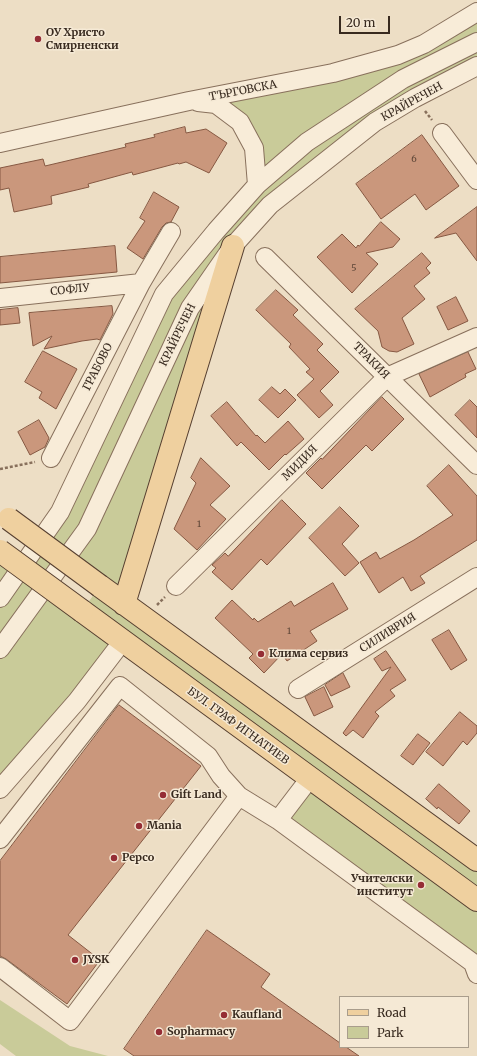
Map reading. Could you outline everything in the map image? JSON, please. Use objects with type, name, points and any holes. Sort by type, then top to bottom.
[{"type":"main road","points":[[124,604],[233,246]]},
{"type":"main road","points":[[4,516],[477,860]]},
{"type":"main road","name":"БУЛ. ГРАФ ИГНАТИЕВ","points":[[0,551],[122,642],[477,900]]},
{"type":"street","name":"ТЪРГОВСКА","points":[[0,143],[189,101],[333,73],[398,55],[424,44],[477,12]]},
{"type":"street","name":"КРАЙРЕЧЕН","points":[[0,598],[60,512],[164,294],[216,231],[257,185],[307,142],[403,79],[477,42]]},
{"type":"street","name":"КРАЙРЕЧЕН","points":[[0,648],[86,529],[190,308],[233,246],[270,205],[376,122],[415,98],[477,66]]},
{"type":"street","points":[[189,101],[216,104],[240,122],[254,148],[257,185]]},
{"type":"street","points":[[442,133],[477,180]]},
{"type":"street","name":"ГРАБОВО","points":[[51,458],[141,283],[171,232]]},
{"type":"street","name":"ТРАКИЯ","points":[[265,257],[477,466]]},
{"type":"street","name":"СОФЛУ","points":[[0,298],[141,283]]},
{"type":"street","name":"МИДИЯ","points":[[176,586],[387,377],[477,337]]},
{"type":"street","name":"СИЛИВРИЯ","points":[[298,689],[477,577]]},
{"type":"street","points":[[0,789],[77,702],[122,642]]},
{"type":"street","points":[[0,839],[120,686],[208,756],[221,776],[239,796],[278,820],[473,963],[477,974]]},
{"type":"street","points":[[278,820],[310,778]]},
{"type":"street","points":[[0,967],[70,1021],[239,796]]},
{"type":"path","points":[[415,98],[442,133]]},
{"type":"path","points":[[0,469],[51,458]]},
{"type":"path","points":[[144,618],[176,586]]},
{"type":"green space","points":[[477,14],[477,66],[415,98],[233,246],[124,603],[477,860],[477,974],[278,820],[310,778],[123,642],[0,789],[0,551],[22,567],[164,294],[257,185],[254,148],[216,104],[333,73]],"holes":[[[65,561],[100,586],[82,611],[47,585]]]},
{"type":"green space","points":[[0,1000],[70,1046],[108,1056],[16,1056],[0,1044]]},
{"type":"building","points":[[185,127],[186,133],[206,129],[227,143],[209,173],[186,162],[133,175],[132,172],[88,184],[89,187],[51,196],[52,204],[14,212],[9,188],[0,190],[0,168],[43,159],[45,166],[126,147],[125,144],[155,137],[154,135]]},
{"type":"building","points":[[422,135],[459,186],[426,210],[415,194],[381,219],[356,184]]},
{"type":"building","points":[[154,192],[179,207],[171,222],[166,223],[162,227],[143,259],[127,248],[145,221],[140,218]]},
{"type":"building","points":[[477,207],[477,261],[456,233],[435,238]]},
{"type":"building","points":[[381,222],[400,239],[393,247],[366,253],[378,264],[352,293],[317,257],[342,234],[356,248]]},
{"type":"building","points":[[115,246],[117,272],[0,283],[0,257]]},
{"type":"building","points":[[422,253],[431,263],[426,268],[430,273],[414,286],[425,299],[402,318],[414,344],[397,352],[389,351],[382,347],[378,331],[355,309]]},
{"type":"building","points":[[276,290],[298,310],[293,315],[323,344],[317,350],[339,372],[320,391],[333,405],[319,418],[297,395],[314,379],[306,372],[310,369],[289,347],[291,344],[256,310]]},
{"type":"building","points":[[456,297],[468,321],[448,330],[437,307]]},
{"type":"building","points":[[112,306],[113,314],[100,340],[82,341],[44,349],[52,336],[33,346],[29,313]]},
{"type":"building","points":[[18,308],[20,323],[0,325],[0,310]]},
{"type":"building","points":[[43,351],[77,369],[56,409],[39,398],[42,392],[25,382]]},
{"type":"building","points":[[468,352],[476,369],[465,374],[466,377],[430,397],[419,374]]},
{"type":"building","points":[[272,387],[280,394],[285,389],[296,400],[278,418],[259,400]]},
{"type":"building","points":[[382,397],[404,419],[372,451],[366,445],[322,489],[306,473],[321,458],[322,459]]},
{"type":"building","points":[[470,400],[477,407],[477,438],[455,415]]},
{"type":"building","points":[[227,402],[256,436],[257,435],[265,443],[288,421],[304,439],[286,455],[285,454],[269,470],[241,442],[237,446],[211,416]]},
{"type":"building","points":[[39,420],[49,438],[45,447],[30,455],[18,432]]},
{"type":"building","points":[[201,458],[230,486],[210,505],[226,519],[197,550],[174,529],[196,483],[191,478]]},
{"type":"building","points":[[449,465],[477,496],[477,540],[420,576],[425,583],[411,591],[403,577],[379,593],[360,562],[376,552],[380,559],[414,540],[453,515],[427,486]]},
{"type":"building","points":[[282,500],[306,524],[267,565],[261,559],[232,590],[212,572],[216,568],[212,565],[225,553],[228,556]]},
{"type":"building","points":[[340,507],[359,526],[342,544],[359,563],[345,576],[309,538]]},
{"type":"building","points":[[333,583],[348,609],[310,631],[317,641],[287,661],[282,654],[264,673],[249,658],[253,654],[215,618],[232,600],[253,620],[254,618],[258,622],[291,601],[294,606]]},
{"type":"building","points":[[449,630],[467,660],[451,670],[432,640]]},
{"type":"building","points":[[386,651],[406,680],[390,690],[395,696],[375,712],[379,716],[363,738],[353,730],[346,736],[343,733],[391,667],[382,671],[374,659]]},
{"type":"building","points":[[343,673],[350,687],[331,696],[325,685]]},
{"type":"building","points":[[324,687],[333,707],[314,716],[305,697]]},
{"type":"building","points":[[119,705],[201,766],[68,935],[100,960],[67,1004],[0,956],[0,861]]},
{"type":"building","points":[[460,712],[477,726],[477,733],[467,745],[463,741],[443,766],[426,752]]},
{"type":"building","points":[[418,734],[430,743],[413,765],[401,756]]},
{"type":"building","points":[[439,784],[470,811],[459,824],[438,807],[437,809],[426,799]]},
{"type":"building","name":"Kaufland","points":[[207,930],[270,974],[261,987],[339,1042],[339,1048],[347,1048],[359,1056],[134,1056],[124,1049]]},
{"type":"place","name":"ОУ Христо Смирненски","points":[[38,39]]},
{"type":"place","name":"Клима сервиз","points":[[261,654]]},
{"type":"place","name":"Gift Land","points":[[163,795]]},
{"type":"place","name":"Mania","points":[[139,826]]},
{"type":"place","name":"Pepco","points":[[114,858]]},
{"type":"place","name":"Учителски институт","points":[[421,885]]},
{"type":"place","name":"JYSK","points":[[75,960]]},
{"type":"place","name":"Kaufland","points":[[224,1015]]},
{"type":"place","name":"Sopharmacy","points":[[159,1032]]}]
